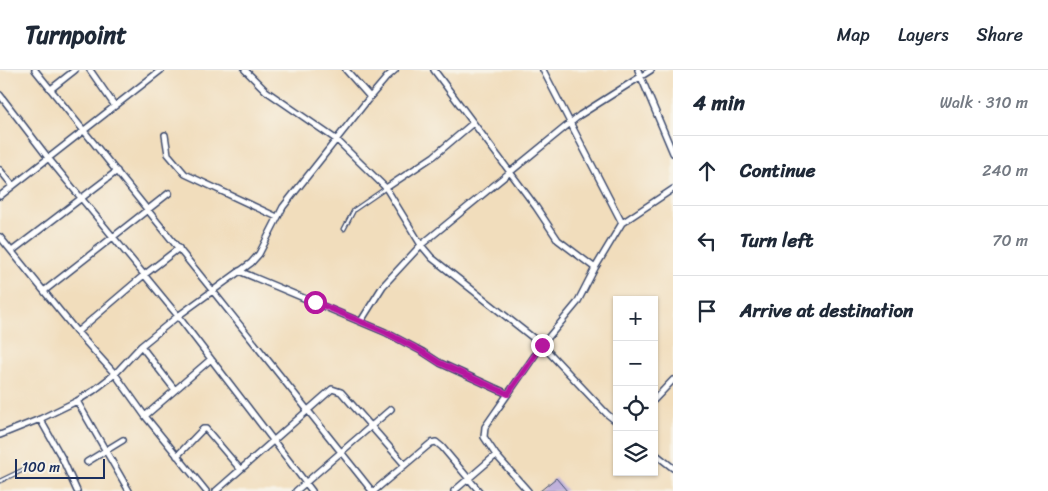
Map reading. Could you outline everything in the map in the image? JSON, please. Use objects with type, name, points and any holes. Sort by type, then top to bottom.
[{"type":"street","points":[[35,70],[373,491],[431,443],[436,442],[479,491]]},
{"type":"street","points":[[50,89],[75,70]]},
{"type":"street","points":[[90,70],[115,106]]},
{"type":"street","points":[[0,196],[160,70]]},
{"type":"street","points":[[245,70],[266,91],[337,140],[386,188],[420,245],[432,258],[542,345],[613,418]]},
{"type":"street","points":[[346,70],[370,97]]},
{"type":"street","points":[[0,435],[40,419],[77,401],[115,374],[141,346],[259,254],[277,217],[295,190],[386,77],[395,70]]},
{"type":"street","points":[[434,70],[536,207],[558,240],[595,268]]},
{"type":"street","points":[[542,70],[622,224]]},
{"type":"street","points":[[361,321],[383,286],[420,245],[570,123],[639,73],[651,70]]},
{"type":"street","points":[[639,73],[673,153]]},
{"type":"street","points":[[0,95],[49,159],[178,316],[312,491]]},
{"type":"street","points":[[386,188],[434,156],[473,122]]},
{"type":"street","points":[[165,135],[168,154],[186,174],[277,217]]},
{"type":"street","points":[[0,170],[13,186]]},
{"type":"street","points":[[12,251],[117,171]]},
{"type":"street","points":[[528,491],[496,455],[484,437],[485,427],[542,345],[577,303],[595,268],[622,224],[673,189]]},
{"type":"street","points":[[44,291],[169,193]]},
{"type":"street","points":[[0,237],[77,332],[115,374],[206,491]]},
{"type":"street","points":[[77,332],[179,248]]},
{"type":"street","points":[[239,271],[361,321],[408,344],[440,363],[508,394]]},
{"type":"street","points":[[141,346],[175,390]]},
{"type":"street","points":[[146,416],[210,359]]},
{"type":"street","points":[[658,396],[673,380]]},
{"type":"street","points":[[216,491],[332,388],[338,389],[405,465]]},
{"type":"street","points":[[77,401],[129,491]]},
{"type":"street","points":[[296,491],[391,408]]},
{"type":"street","points":[[40,419],[62,458],[77,491]]},
{"type":"street","points":[[177,456],[206,429],[240,469]]},
{"type":"street","points":[[87,462],[123,440]]},
{"type":"street","points":[[454,491],[496,455]]},
{"type":"street","points":[[658,456],[673,468]]},
{"type":"lane","points":[[344,229],[354,210],[386,188]]},
{"type":"lane","points":[[0,481],[29,467]]},
{"type":"building","points":[[556,478],[567,491],[540,491]]},
{"type":"route","points":[[315,302],[385,332],[440,363],[508,394],[542,345]]}]
